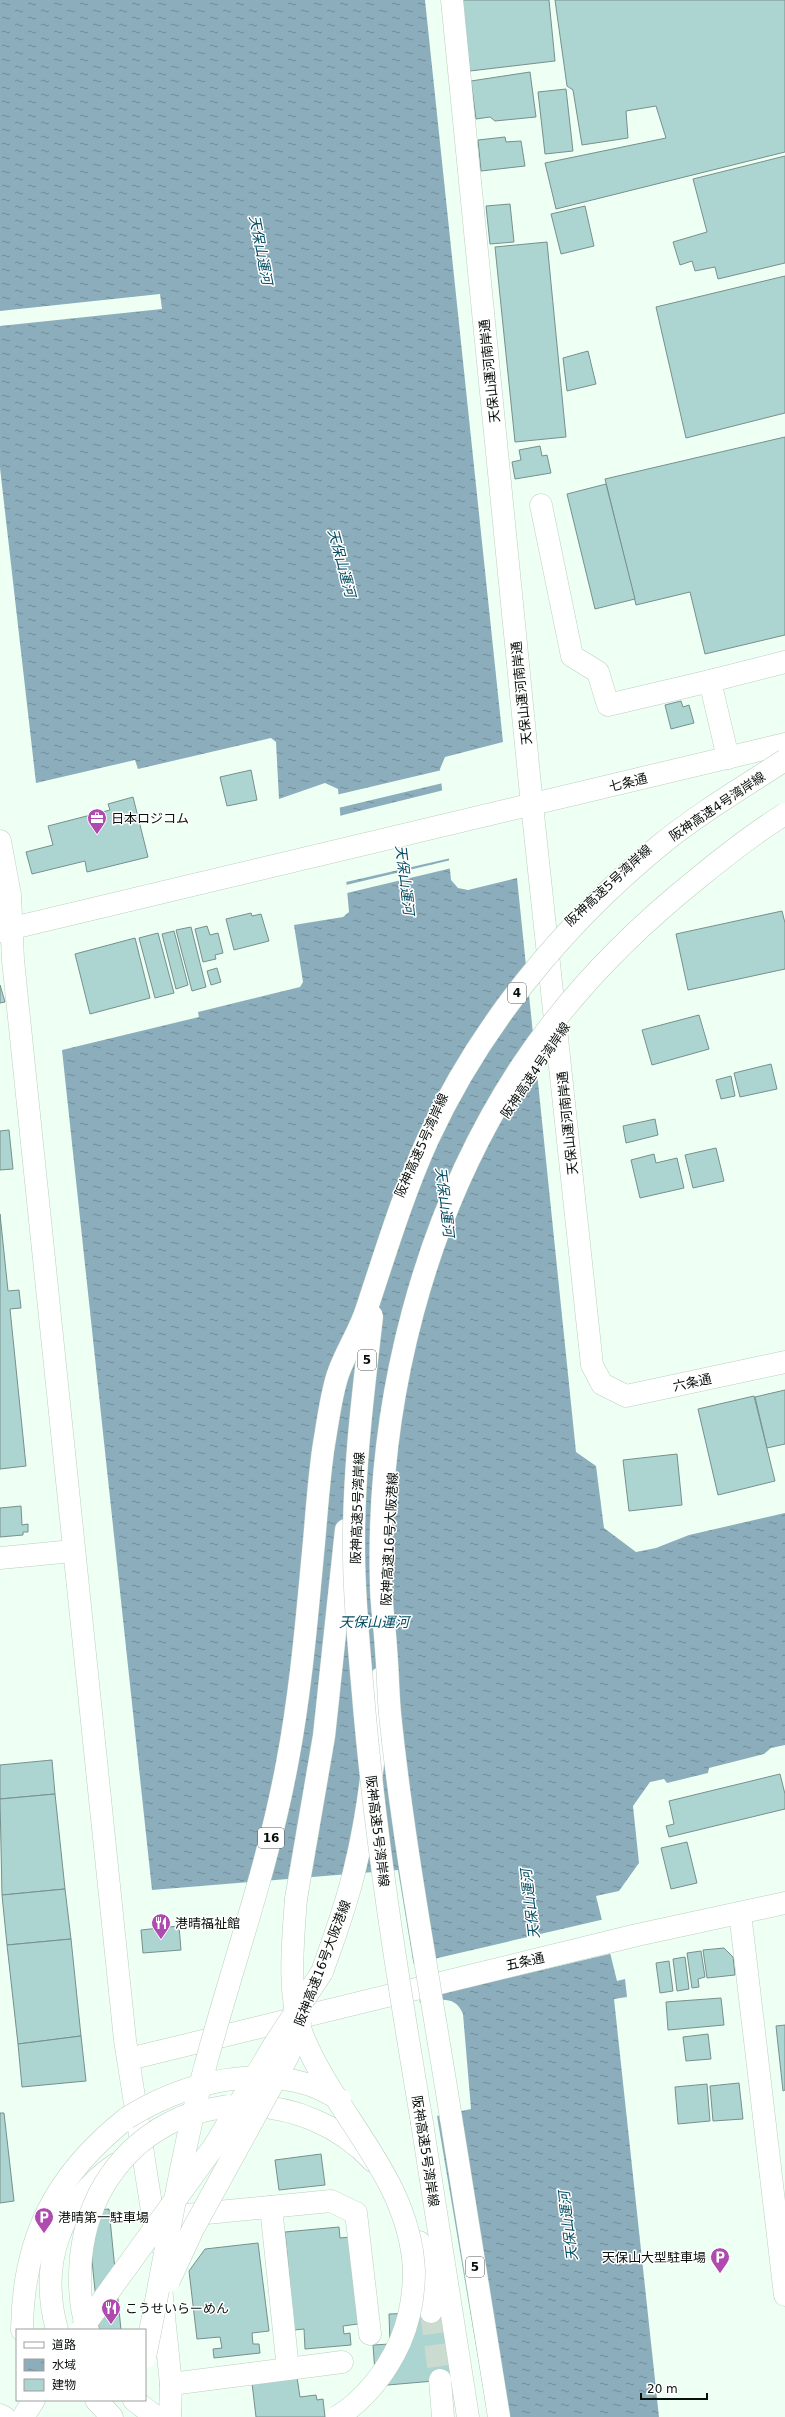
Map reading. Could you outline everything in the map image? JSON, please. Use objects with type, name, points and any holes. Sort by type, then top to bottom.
[{"type":"main road","name":"天保山運河南岸通","points":[[452,0],[532,805],[592,1365],[602,1384]]},
{"type":"main road","points":[[541,505],[572,656],[598,672],[608,705],[785,662]]},
{"type":"main road","points":[[710,681],[728,758]]},
{"type":"main road","name":"七条通","points":[[6,930],[785,744]]},
{"type":"main road","name":"阪神高速5号湾岸線","points":[[468,2417],[392,1941],[368,1749],[359,1651],[354,1552],[356,1480],[362,1400],[375,1288],[400,1186],[428,1123],[456,1071],[497,1007],[529,966],[562,929],[637,856],[721,792],[785,754]]},
{"type":"main road","name":"阪神高速4号湾岸線","points":[[365,1314],[396,1217],[428,1138],[461,1076],[492,1027],[528,978],[587,912],[660,845],[698,817],[785,760]]},
{"type":"main road","name":"阪神高速5号湾岸線","points":[[499,2417],[400,1794],[390,1710],[381,1586],[381,1555],[385,1470],[392,1414],[418,1298],[437,1236],[461,1178],[491,1117],[524,1064],[566,1007],[611,957],[662,907],[717,862],[785,814]]},
{"type":"main road","name":"阪神高速4号湾岸線","points":[[426,1301],[444,1239],[500,1121],[533,1068],[574,1012],[619,962],[670,912],[724,868],[785,825]]},
{"type":"main road","points":[[0,840],[10,895],[6,930],[13,960],[124,2032],[154,2218],[171,2384],[170,2417]]},
{"type":"main road","name":"阪神高速16号大阪港線","points":[[145,2329],[193,2229],[288,2056],[304,2010],[322,1972],[341,1920],[356,1867],[376,1740],[382,1672],[393,1471],[412,1359],[426,1301]]},
{"type":"main road","points":[[337,2417],[370,2389],[396,2350],[406,2327],[414,2290],[410,2236],[402,2209],[382,2167],[331,2088],[302,2034],[296,2012],[294,1988],[293,1939],[296,1899],[324,1736],[332,1672],[355,1452],[365,1314]]},
{"type":"main road","name":"16","points":[[146,2352],[164,2268],[173,2203],[189,2129],[264,1862],[286,1771],[304,1652],[323,1449],[337,1376],[365,1314]]},
{"type":"main road","name":"六条通","points":[[602,1384],[626,1396],[785,1362]]},
{"type":"main road","points":[[0,1558],[73,1551]]},
{"type":"main road","name":"五条通","points":[[129,2059],[413,1988],[637,1935],[785,1903]]},
{"type":"main road","points":[[740,1913],[785,2295]]},
{"type":"main road","points":[[82,2329],[215,2146],[274,2045],[322,1972]]},
{"type":"main road","points":[[22,2329],[27,2275],[38,2235],[47,2212],[69,2175],[89,2151],[127,2118],[148,2105],[186,2090],[238,2078],[267,2078],[308,2084],[347,2104],[364,2118],[391,2156],[408,2195],[411,2214],[423,2259],[430,2307]]},
{"type":"main road","points":[[57,2329],[52,2310],[50,2280],[59,2235],[70,2212],[100,2175],[120,2161],[134,2148],[178,2119],[228,2106],[256,2106],[280,2109],[321,2123],[355,2144],[383,2172],[411,2214]]},
{"type":"main road","points":[[88,2329],[82,2305],[80,2280],[83,2240],[95,2201],[120,2161]]},
{"type":"main road","points":[[154,2218],[331,2201],[356,2213],[370,2334]]},
{"type":"main road","points":[[271,2207],[288,2369]]},
{"type":"main road","points":[[171,2384],[342,2362]]},
{"type":"main road","points":[[440,2380],[443,2417]]},
{"type":"main road","points":[[23,2401],[23,2417]]},
{"type":"main road","points":[[23,2417],[33,2401]]},
{"type":"main road","points":[[97,2401],[112,2417]]},
{"type":"main road","points":[[107,2417],[114,2401]]},
{"type":"main road","points":[[130,2417],[134,2401]]},
{"type":"main road","points":[[135,2401],[156,2417]]},
{"type":"main road","points":[[0,2415],[4,2417]]},
{"type":"water","name":"天保山運河","points":[[0,0],[425,0],[503,742],[445,757],[440,769],[451,880],[458,888],[468,890],[517,878],[576,1452],[596,1466],[604,1528],[636,1552],[656,1548],[689,1535],[785,1513],[785,1745],[771,1748],[764,1754],[709,1768],[708,1773],[667,1783],[664,1779],[650,1782],[633,1806],[639,1863],[619,1891],[596,1896],[617,1981],[625,1979],[627,1997],[614,1999],[659,2417],[488,2417],[437,2116],[471,2109],[463,2014],[460,2008],[451,2001],[439,2000],[420,2003],[398,1870],[152,1890],[62,1050],[199,1017],[198,1012],[300,987],[303,982],[294,925],[343,917],[349,912],[338,789],[325,783],[279,799],[276,742],[271,738],[138,769],[135,760],[36,783],[0,468]]},
{"type":"pier","points":[[160,294],[162,309],[0,326],[0,311]]},
{"type":"pier","points":[[442,770],[443,783],[338,808],[336,795]]},
{"type":"pier","points":[[444,790],[451,858],[346,882],[339,816]]},
{"type":"pier","points":[[451,860],[452,868],[347,893],[346,885]]},
{"type":"pier","points":[[605,1919],[614,1953],[418,1999],[412,1964]]},
{"type":"building","points":[[462,0],[549,0],[555,61],[470,71]]},
{"type":"building","points":[[555,0],[785,0],[785,152],[556,209],[545,163],[666,138],[656,106],[626,111],[628,138],[582,145],[573,90],[567,86]]},
{"type":"building","points":[[530,72],[536,117],[495,121],[490,117],[476,119],[471,81]]},
{"type":"building","points":[[566,89],[573,151],[545,154],[538,92]]},
{"type":"building","points":[[505,137],[506,142],[521,141],[525,166],[481,171],[478,140]]},
{"type":"building","points":[[785,156],[785,263],[718,279],[715,267],[695,271],[692,261],[680,265],[673,242],[707,232],[693,179]]},
{"type":"building","points":[[510,204],[514,242],[490,244],[486,206]]},
{"type":"building","points":[[585,206],[594,246],[561,254],[551,214]]},
{"type":"building","points":[[547,242],[566,437],[515,442],[495,247]]},
{"type":"building","points":[[785,276],[785,413],[686,438],[656,307]]},
{"type":"building","points":[[588,351],[596,384],[567,391],[563,358]]},
{"type":"building","points":[[785,437],[785,635],[705,654],[690,592],[636,605],[605,479]]},
{"type":"building","points":[[540,446],[542,456],[547,455],[551,473],[515,479],[512,462],[521,460],[519,450]]},
{"type":"building","points":[[606,484],[635,599],[595,609],[567,494]]},
{"type":"building","points":[[681,701],[683,707],[689,705],[694,723],[671,729],[665,705]]},
{"type":"building","points":[[251,770],[257,800],[227,806],[220,777]]},
{"type":"building","name":"日本ロジコム","points":[[133,797],[148,857],[87,872],[85,861],[32,874],[26,852],[53,845],[48,826],[110,810],[108,804]]},
{"type":"building","points":[[782,911],[785,923],[785,969],[688,990],[676,934]]},
{"type":"building","points":[[251,913],[252,916],[261,914],[269,941],[234,950],[226,919]]},
{"type":"building","points":[[207,926],[210,935],[218,933],[223,953],[215,955],[216,959],[203,962],[195,929]]},
{"type":"building","points":[[191,927],[206,987],[192,991],[176,930]]},
{"type":"building","points":[[174,931],[188,985],[176,989],[162,934]]},
{"type":"building","points":[[158,933],[174,993],[155,998],[139,938]]},
{"type":"building","points":[[135,938],[150,998],[90,1014],[75,954]]},
{"type":"building","points":[[217,968],[221,982],[211,985],[207,971]]},
{"type":"building","points":[[0,985],[5,1002],[0,1003]]},
{"type":"building","points":[[699,1015],[709,1049],[652,1065],[642,1030]]},
{"type":"building","points":[[771,1064],[777,1089],[740,1097],[734,1073]]},
{"type":"building","points":[[731,1076],[735,1096],[721,1099],[716,1080]]},
{"type":"building","points":[[655,1119],[658,1135],[626,1143],[623,1126]]},
{"type":"building","points":[[9,1130],[13,1169],[0,1170],[0,1131]]},
{"type":"building","points":[[716,1148],[724,1181],[693,1188],[685,1155]]},
{"type":"building","points":[[654,1154],[656,1163],[677,1158],[684,1188],[640,1198],[631,1160]]},
{"type":"building","points":[[0,1214],[8,1291],[19,1290],[21,1308],[10,1309],[26,1466],[0,1469]]},
{"type":"building","points":[[785,1390],[785,1444],[767,1448],[755,1397]]},
{"type":"building","points":[[754,1396],[775,1481],[718,1495],[698,1409]]},
{"type":"building","points":[[677,1454],[682,1505],[629,1511],[623,1460]]},
{"type":"building","points":[[21,1506],[22,1525],[28,1524],[28,1532],[23,1532],[23,1535],[0,1537],[0,1508]]},
{"type":"building","points":[[52,1760],[55,1794],[0,1799],[0,1765]]},
{"type":"building","points":[[780,1774],[785,1794],[785,1809],[669,1837],[666,1826],[674,1824],[669,1801]]},
{"type":"building","points":[[55,1794],[65,1889],[2,1895],[0,1799]]},
{"type":"building","points":[[687,1842],[697,1883],[671,1889],[661,1848]]},
{"type":"building","points":[[65,1889],[71,1939],[7,1945],[2,1895]]},
{"type":"building","name":"港晴福祉館","points":[[179,1926],[181,1950],[143,1953],[141,1930]]},
{"type":"building","points":[[71,1939],[81,2036],[18,2044],[7,1945]]},
{"type":"building","points":[[724,1948],[733,1957],[735,1975],[707,1978],[703,1950]]},
{"type":"building","points":[[701,1951],[705,1977],[698,1979],[699,1987],[692,1988],[687,1953]]},
{"type":"building","points":[[685,1957],[689,1989],[677,1991],[673,1959]]},
{"type":"building","points":[[669,1961],[673,1991],[660,1993],[656,1963]]},
{"type":"building","points":[[721,1998],[724,2025],[668,2030],[666,2002]]},
{"type":"building","points":[[785,2025],[785,2090],[783,2091],[776,2026]]},
{"type":"building","points":[[708,2034],[711,2059],[686,2061],[683,2037]]},
{"type":"building","points":[[81,2036],[86,2081],[22,2087],[18,2044]]},
{"type":"building","points":[[739,2083],[743,2119],[713,2121],[710,2086]]},
{"type":"building","points":[[707,2084],[710,2121],[678,2124],[675,2087]]},
{"type":"building","points":[[0,2113],[4,2113],[14,2201],[0,2203]]},
{"type":"building","points":[[321,2154],[325,2185],[279,2190],[275,2160]]},
{"type":"building","points":[[109,2209],[121,2329],[99,2329],[87,2211]]},
{"type":"building","points":[[339,2227],[340,2238],[351,2237],[358,2324],[343,2326],[344,2334],[350,2333],[351,2345],[305,2349],[304,2329],[294,2330],[285,2232]]},
{"type":"building","points":[[258,2243],[269,2331],[252,2333],[253,2344],[259,2344],[260,2353],[214,2358],[213,2349],[222,2348],[220,2337],[197,2339],[189,2271],[205,2249]]},
{"type":"building","points":[[450,2312],[457,2379],[376,2386],[373,2345],[390,2344],[389,2314]]},
{"type":"building","points":[[297,2377],[300,2397],[316,2395],[317,2400],[323,2399],[325,2417],[256,2417],[252,2383]]},
{"type":"tunnel","points":[[431,2312],[440,2380]]},
{"type":"place","name":"日本ロジコム","points":[[97,835]]},
{"type":"place","name":"港晴福祉館","points":[[161,1940]]},
{"type":"place","name":"港晴第一駐車場","points":[[44,2234]]},
{"type":"place","name":"天保山大型駐車場","points":[[720,2274]]},
{"type":"place","name":"こうせいらーめん","points":[[111,2325]]}]
